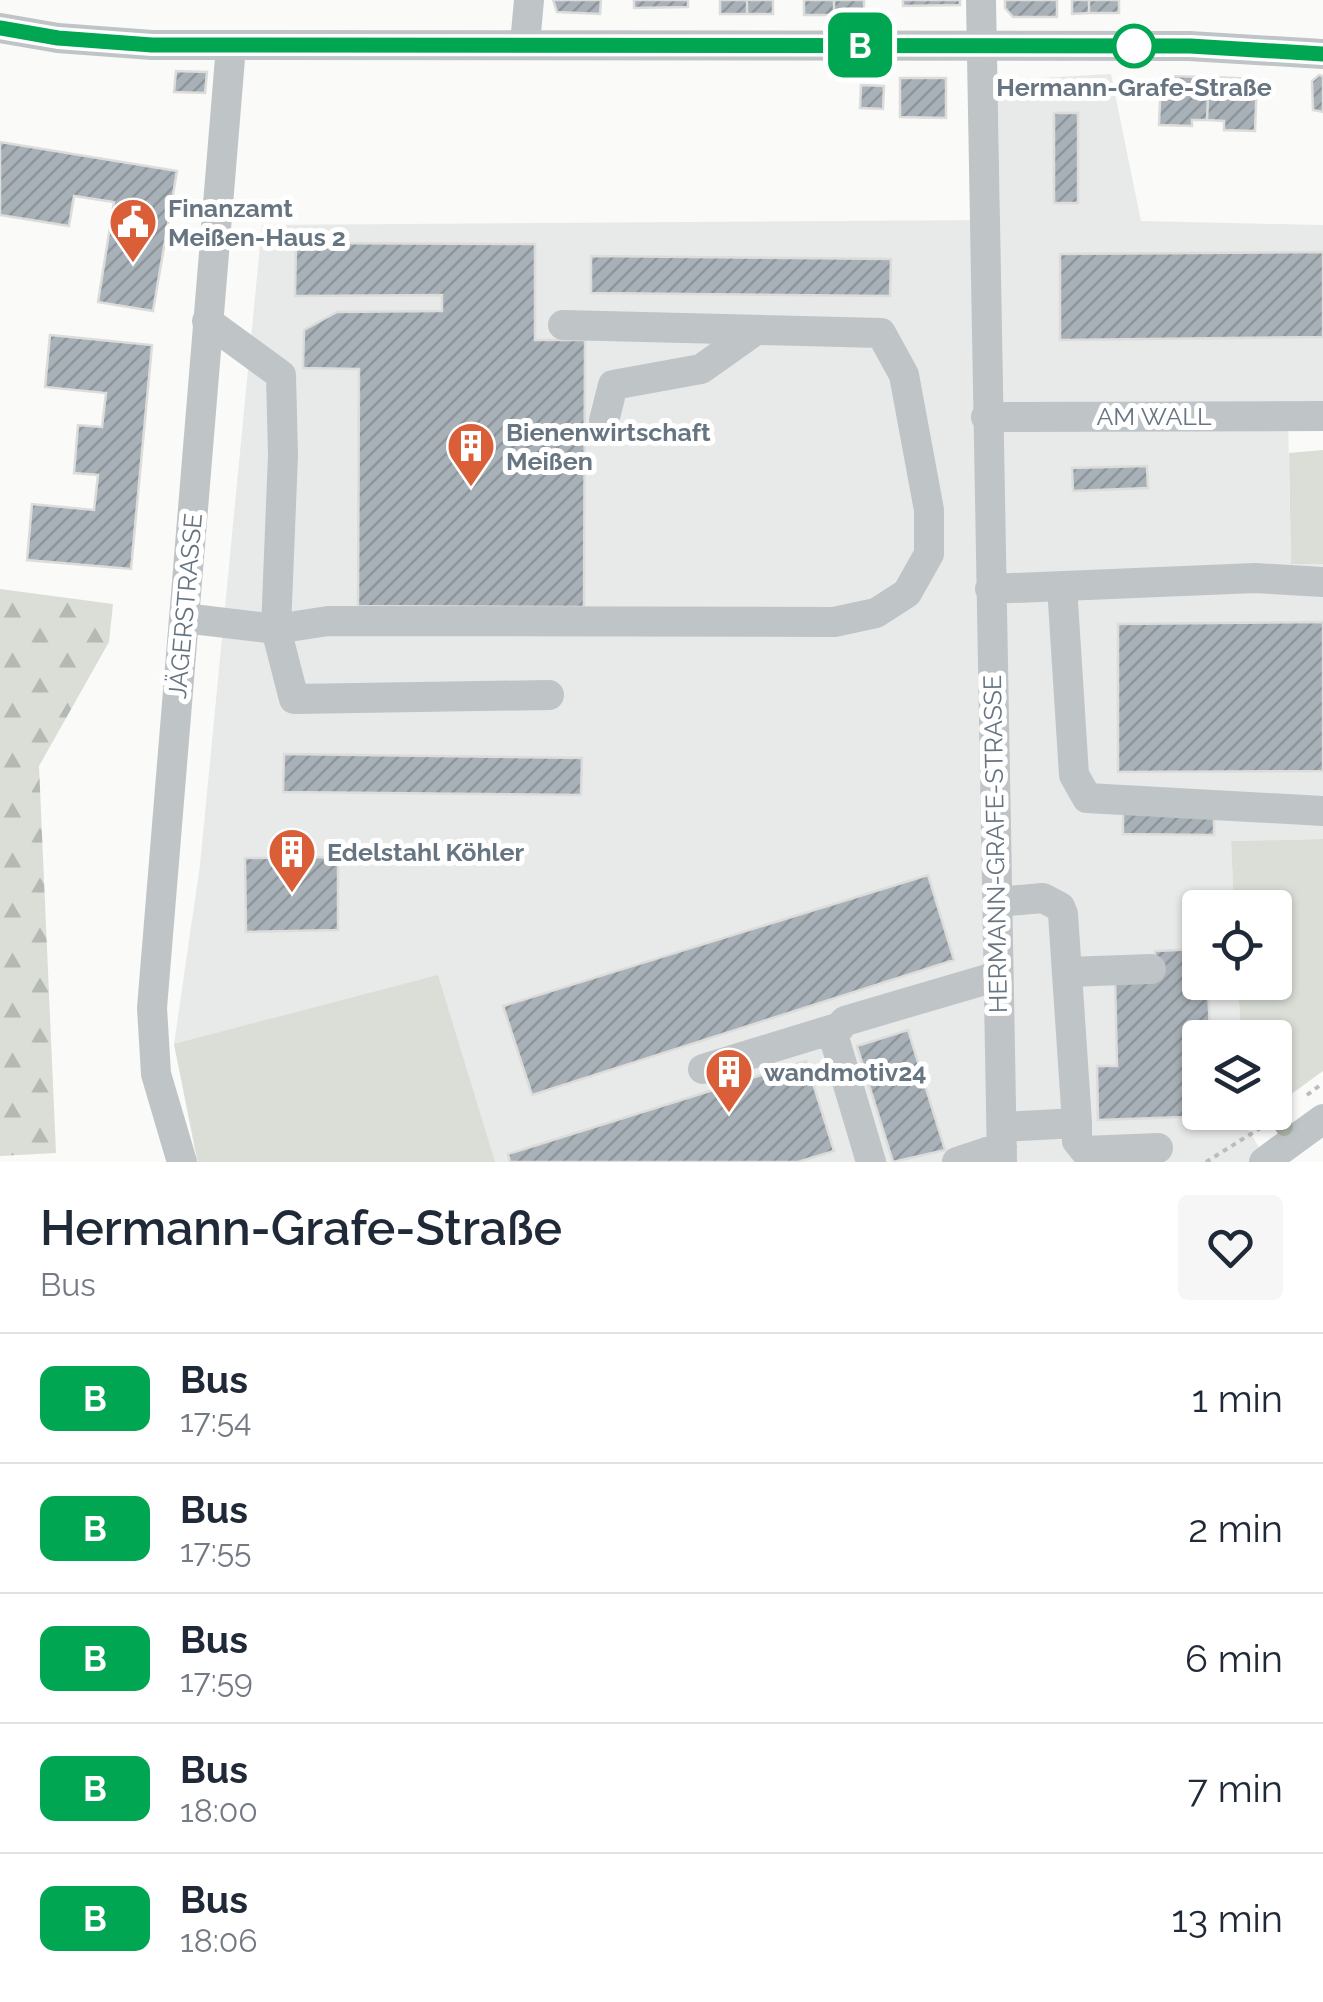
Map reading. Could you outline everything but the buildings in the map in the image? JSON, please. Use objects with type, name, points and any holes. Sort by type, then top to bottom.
[{"type":"street","points":[[526,44],[529,0]]},
{"type":"street","name":"HERMANN-GRAFE-STRASSE","points":[[981,0],[1002,1146]]},
{"type":"street","points":[[0,28],[58,38],[231,46],[1190,46],[1323,54]]},
{"type":"street","name":"JÄGERSTRASSE","points":[[182,1162],[152,1053],[152,1008],[231,46]]},
{"type":"street","points":[[207,321],[280,375],[283,454],[276,629],[294,700],[549,694]]},
{"type":"street","points":[[184,618],[276,629],[328,622],[834,622],[876,613],[908,592],[929,554],[929,510],[904,375],[882,333],[564,325]]},
{"type":"street","points":[[604,421],[613,385],[701,369],[756,330]]},
{"type":"street","name":"AM WALL","points":[[986,417],[1323,416]]},
{"type":"street","points":[[990,589],[1255,578],[1323,582]]},
{"type":"street","points":[[1062,586],[1074,775],[1087,798],[1323,811]]},
{"type":"street","points":[[997,902],[1042,898],[1060,907],[1068,972],[1077,1141],[1085,1152],[1158,1148]]},
{"type":"street","points":[[1068,972],[1150,969]]},
{"type":"street","points":[[871,1162],[833,1034],[846,1021],[998,976]]},
{"type":"street","points":[[703,1069],[840,1027]]},
{"type":"street","points":[[1264,1162],[1323,1118]]},
{"type":"street","points":[[958,1162],[1077,1124]]},
{"type":"path","points":[[1293,1106],[1323,1083]]},
{"type":"path","points":[[1206,1162],[1258,1130]]},
{"type":"shaded area","points":[[1111,74],[1141,221],[1323,225],[1323,416],[1288,417],[1291,563],[1323,564],[1323,839],[1231,841],[1233,890],[1182,890],[1182,1000],[1239,1000],[1240,1020],[1182,1020],[1182,1130],[1248,1130],[1268,1162],[173,1162],[196,1156],[174,1044],[200,865],[262,225],[1000,220],[998,100],[1022,79]]},
{"type":"green space","points":[[1323,450],[1323,564],[1291,564],[1289,453]]},
{"type":"green space","points":[[0,589],[113,604],[109,642],[39,766],[56,1153],[0,1156]]},
{"type":"green space","points":[[1323,839],[1323,1071],[1292,1094],[1292,1020],[1240,1020],[1239,1000],[1292,1000],[1292,890],[1233,890],[1231,841]]},
{"type":"green space","points":[[438,975],[495,1162],[198,1162],[174,1044]]},
{"type":"bus line","name":"B","points":[[0,28],[58,38],[152,45],[1190,46],[1323,54]]},
{"type":"place","name":"Hermann-Grafe-Straße","points":[[1134,46]]},
{"type":"place","name":"Finanzamt Meißen-Haus 2","points":[[133,264]]},
{"type":"place","name":"Bienenwirtschaft Meißen","points":[[471,488]]},
{"type":"place","name":"Edelstahl Köhler","points":[[292,894]]},
{"type":"place","name":"wandmotiv24","points":[[729,1114]]}]
